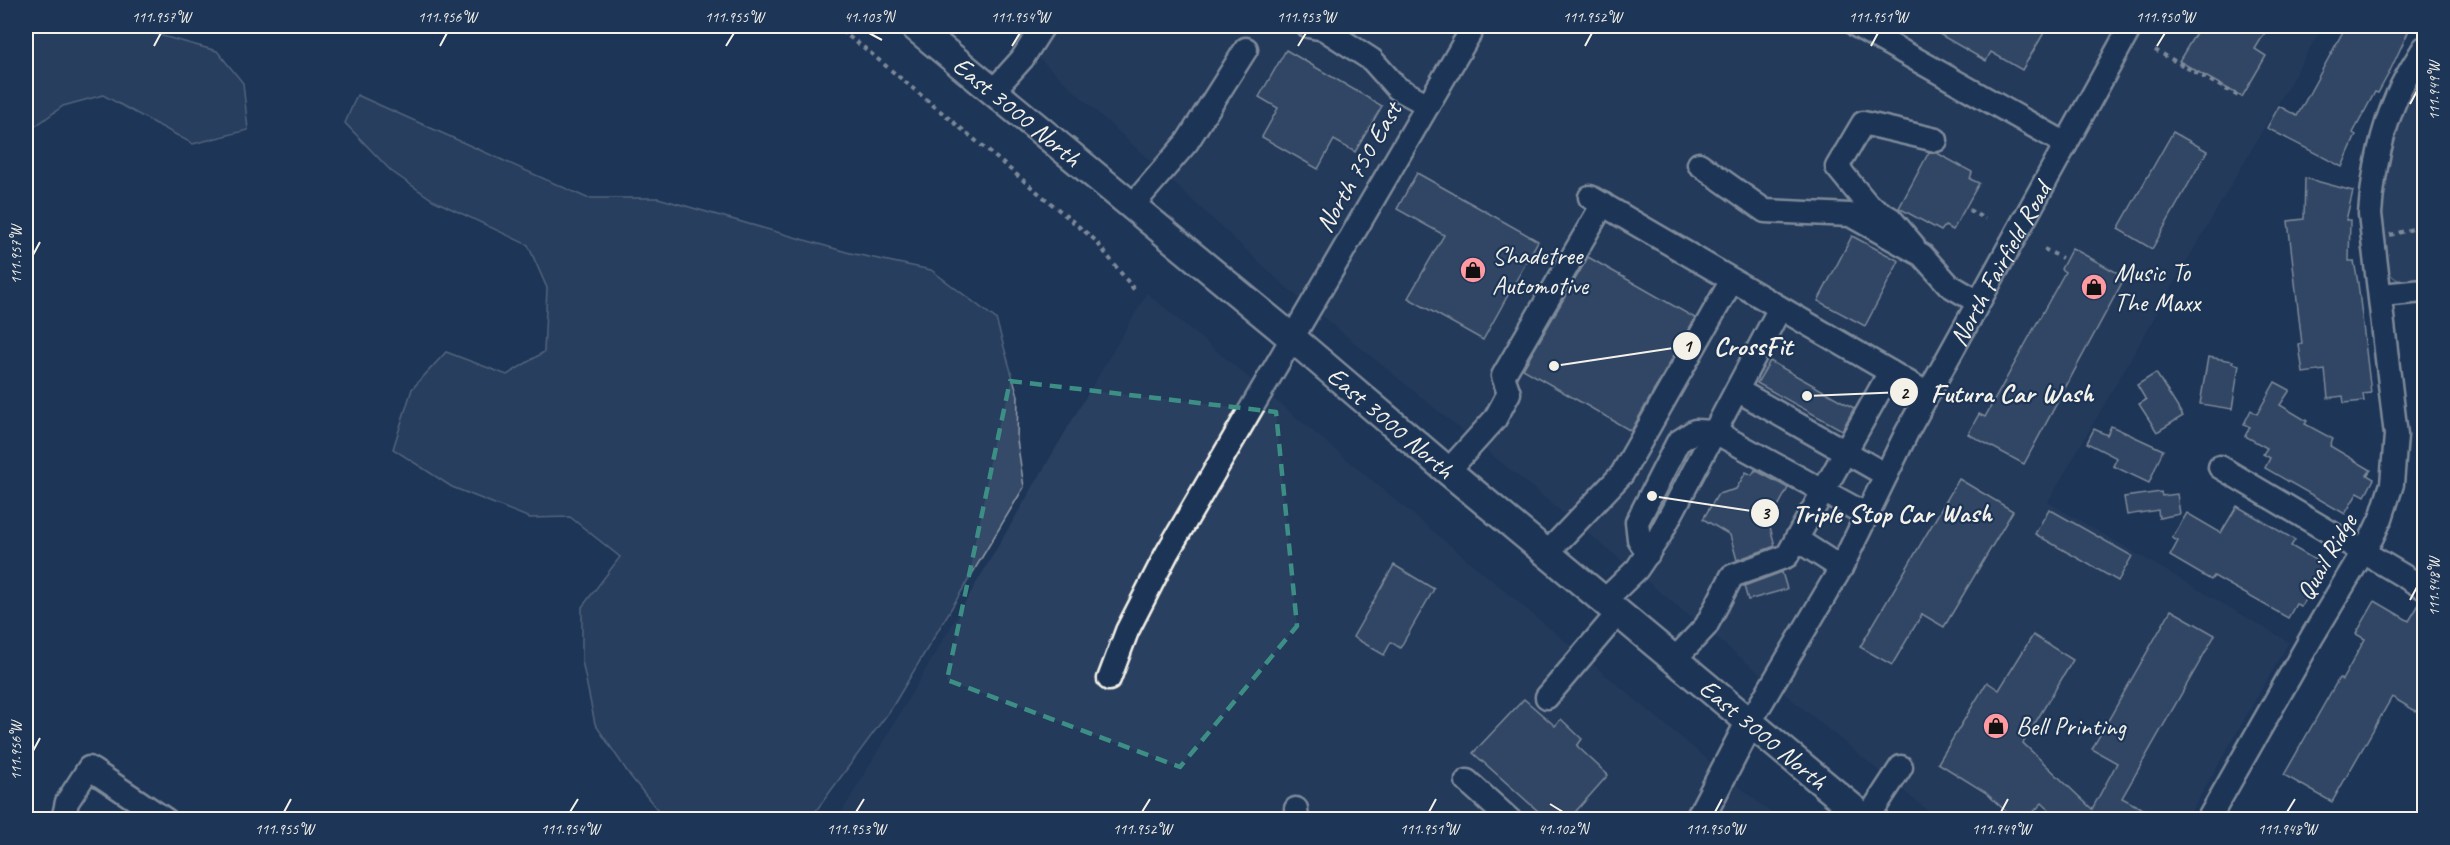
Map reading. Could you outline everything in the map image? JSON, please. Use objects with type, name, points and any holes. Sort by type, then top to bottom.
[{"type":"main road","name":"East 3000 North","points":[[914,26],[1291,337],[1448,471],[1867,819]]},
{"type":"main road","name":"North Fairfield Road","points":[[1699,819],[1750,722]]},
{"type":"street","points":[[994,90],[1022,59],[1043,26]]},
{"type":"street","points":[[1308,26],[1324,29],[1372,60],[1397,88],[1428,105]]},
{"type":"street","name":"North 750 East","points":[[1109,679],[1126,631],[1167,553],[1474,26]]},
{"type":"street","points":[[1857,26],[2066,144]]},
{"type":"street","name":"North Fairfield Road","points":[[1750,722],[1841,568],[1928,394],[2131,26]]},
{"type":"street","name":"Quail Ridge","points":[[2208,819],[2363,552],[2381,518],[2392,484],[2396,435],[2370,214],[2372,180],[2390,113],[2424,48]]},
{"type":"street","points":[[1132,206],[1187,142],[1246,49]]},
{"type":"street","points":[[1935,140],[1863,123],[1838,167],[1868,205],[1891,219],[1949,285],[1978,302]]},
{"type":"street","points":[[1699,164],[1765,211],[1850,215],[1922,255]]},
{"type":"street","points":[[1448,471],[1495,419],[1509,393],[1503,376],[1596,200],[1928,394]]},
{"type":"street","points":[[1548,552],[1622,474],[1732,280]]},
{"type":"street","points":[[2380,295],[2424,291]]},
{"type":"street","points":[[1547,697],[1660,535],[1780,308]]},
{"type":"street","points":[[1675,659],[1706,626],[1732,576],[1787,556],[1890,372]]},
{"type":"street","points":[[1737,390],[1886,475]]},
{"type":"street","points":[[1715,432],[1867,515]]},
{"type":"street","points":[[2220,467],[2424,588]]},
{"type":"street","points":[[1796,539],[1841,568]]},
{"type":"street","points":[[1867,819],[1901,767]]},
{"type":"street","points":[[63,819],[67,802],[89,768],[166,819]]},
{"type":"street","points":[[1467,781],[1510,819]]},
{"type":"path","points":[[834,26],[862,45],[1095,240],[1136,292]]},
{"type":"path","points":[[2155,50],[2240,97]]},
{"type":"path","points":[[1969,210],[1985,219]]},
{"type":"path","points":[[2386,236],[2424,226]]},
{"type":"path","points":[[2044,249],[2062,258]]},
{"type":"highlighted area","points":[[1010,381],[1276,412],[1297,626],[1180,767],[947,680]]},
{"type":"shaded area","points":[[26,26],[126,26],[217,51],[243,83],[248,130],[193,144],[103,95],[63,106],[26,133]]},
{"type":"shaded area","points":[[1004,26],[2323,26],[2048,502],[2289,642],[2187,819],[1938,819],[1286,287]]},
{"type":"shaded area","points":[[2424,72],[2424,281],[2404,282],[2395,279],[2388,271],[2382,215],[2384,184],[2401,112]]},
{"type":"shaded area","points":[[357,95],[587,198],[658,198],[850,253],[931,270],[996,319],[1018,396],[1017,440],[1024,487],[891,709],[810,819],[665,819],[631,777],[595,724],[582,661],[582,607],[620,557],[570,517],[530,518],[452,487],[393,449],[412,389],[446,352],[507,375],[544,352],[547,288],[528,245],[433,200],[391,171],[345,123]]},
{"type":"shaded area","points":[[1147,293],[1701,754],[1778,819],[837,820]]},
{"type":"building","points":[[1925,26],[2048,26],[2022,70],[1991,52],[1986,61]]},
{"type":"building","points":[[2200,26],[2269,26],[2255,49],[2266,56],[2242,97],[2179,61]]},
{"type":"building","points":[[2346,26],[2411,26],[2389,73],[2378,93],[2375,92],[2353,133],[2356,135],[2342,167],[2267,128],[2279,106],[2297,116]]},
{"type":"building","points":[[1286,50],[1382,106],[1355,152],[1334,140],[1318,169],[1262,137],[1278,108],[1259,97]]},
{"type":"building","points":[[2173,132],[2207,151],[2152,249],[2118,229]]},
{"type":"building","points":[[1929,152],[1937,153],[1972,172],[1970,179],[1979,183],[1953,230],[1945,226],[1941,231],[1899,208]]},
{"type":"building","name":"Shadetree Automotive","points":[[1417,173],[1538,241],[1483,340],[1408,298],[1444,235],[1397,209]]},
{"type":"building","points":[[2305,178],[2353,191],[2346,220],[2350,220],[2349,261],[2354,261],[2358,283],[2371,393],[2363,394],[2364,401],[2344,403],[2343,396],[2328,398],[2325,370],[2303,373],[2299,345],[2302,344],[2288,221],[2304,219]]},
{"type":"building","points":[[1852,236],[1899,261],[1865,326],[1818,301]]},
{"type":"building","points":[[2072,248],[2125,277],[2024,464],[1968,434],[1979,414],[1985,417],[2065,272],[2061,269]]},
{"type":"building","points":[[1588,257],[1695,318],[1631,431],[1523,369]]},
{"type":"building","points":[[2208,357],[2233,361],[2232,363],[2239,365],[2232,409],[2200,404]]},
{"type":"building","points":[[1770,361],[1854,408],[1842,430],[1757,383]]},
{"type":"building","points":[[2156,373],[2183,416],[2157,432],[2139,404],[2146,400],[2137,385]]},
{"type":"building","points":[[2275,382],[2290,390],[2280,405],[2307,421],[2305,424],[2333,439],[2330,446],[2371,470],[2367,475],[2374,479],[2365,496],[2358,492],[2345,514],[2265,468],[2270,458],[2263,454],[2267,448],[2245,436],[2250,427],[2244,424],[2251,410],[2257,414]]},
{"type":"building","points":[[2111,426],[2163,450],[2149,483],[2113,466],[2117,458],[2087,443],[2094,429],[2107,435]]},
{"type":"building","points":[[1755,470],[1788,488],[1769,523],[1775,546],[1737,560],[1730,535],[1703,519],[1718,494],[1736,489],[1746,472],[1752,475]]},
{"type":"building","points":[[1959,479],[2013,511],[1944,627],[1922,614],[1892,665],[1860,647]]},
{"type":"building","points":[[2161,492],[2162,496],[2177,494],[2180,514],[2159,518],[2158,510],[2127,515],[2124,497]]},
{"type":"building","points":[[2237,506],[2295,540],[2291,546],[2324,565],[2301,606],[2296,604],[2288,618],[2214,576],[2211,580],[2170,556],[2178,541],[2172,538],[2187,513],[2221,533]]},
{"type":"building","points":[[2049,509],[2132,556],[2118,581],[2035,534]]},
{"type":"building","points":[[1394,565],[1434,589],[1400,648],[1391,642],[1384,655],[1353,637]]},
{"type":"building","points":[[1782,572],[1787,589],[1748,600],[1744,586]]},
{"type":"building","points":[[2375,601],[2409,621],[2421,601],[2424,601],[2424,699],[2417,712],[2392,697],[2332,802],[2284,775],[2339,678],[2342,680],[2365,639],[2356,634]]},
{"type":"building","points":[[2171,610],[2215,635],[2122,798],[2161,819],[2059,819],[2042,803],[2027,819],[2014,819],[1985,792],[1938,763],[1987,682],[1999,690],[2033,635],[2073,660],[2023,743],[2092,809],[2117,763],[2092,749]]},
{"type":"building","points":[[1524,699],[1555,726],[1561,719],[1582,739],[1577,746],[1608,775],[1569,819],[1547,819],[1473,753]]},
{"type":"place","name":"Shadetree Automotive","points":[[1473,270]]},
{"type":"place","name":"Music To The Maxx","points":[[2094,287]]},
{"type":"place","name":"CrossFit","points":[[1554,366]]},
{"type":"place","name":"Futura Car Wash","points":[[1807,396]]},
{"type":"place","name":"Triple Stop Car Wash","points":[[1652,496]]},
{"type":"place","name":"Bell Printing","points":[[1996,726]]}]
